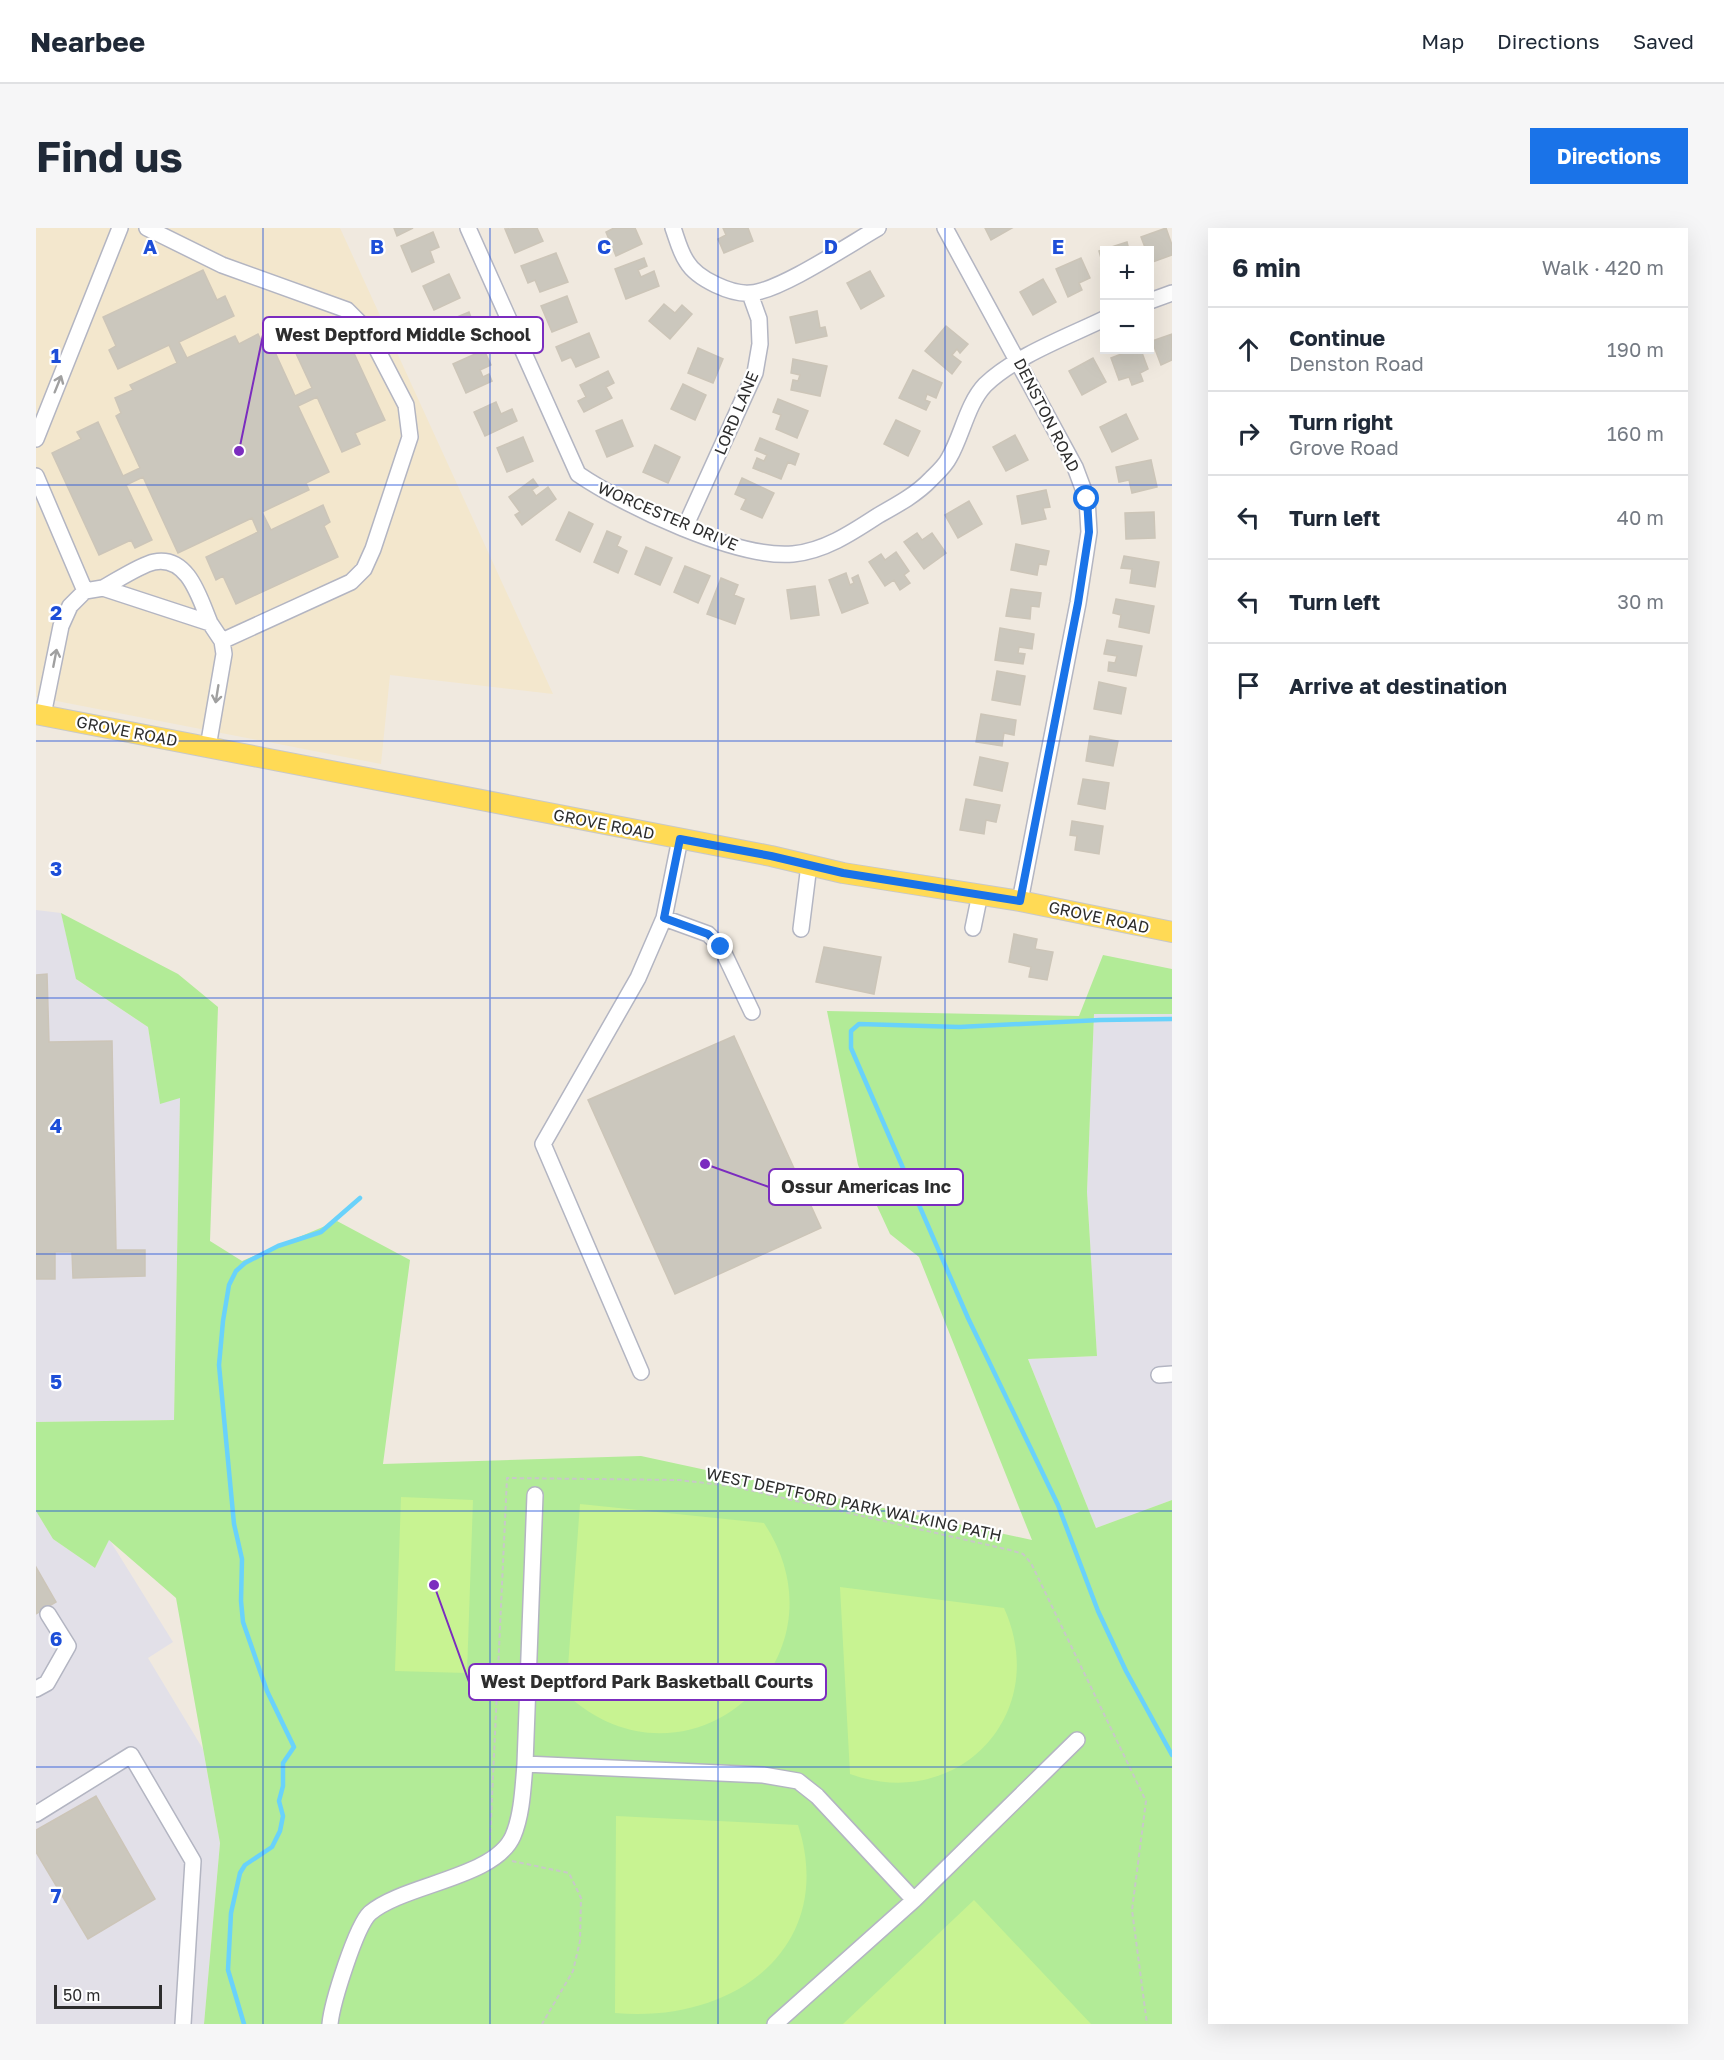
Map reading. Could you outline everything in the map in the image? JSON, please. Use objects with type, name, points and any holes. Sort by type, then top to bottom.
[{"type":"main road","name":"GROVE ROAD","points":[[40,715],[809,866],[1020,901],[1172,933]]},
{"type":"street","points":[[36,439],[120,228]]},
{"type":"street","points":[[147,228],[222,265],[347,310],[367,330],[406,405],[410,437],[364,569],[351,582],[222,641]]},
{"type":"street","name":"WORCESTER DRIVE","points":[[468,228],[579,474],[605,492],[726,545],[758,552],[793,554],[823,547],[852,532],[929,482],[949,459],[984,386],[1019,362],[1100,322]]},
{"type":"street","points":[[673,228],[687,263],[699,276],[715,285],[750,294],[779,284],[878,228]]},
{"type":"street","name":"DENSTON ROAD","points":[[945,228],[1075,467],[1087,499],[1089,532],[1078,603],[1020,901]]},
{"type":"street","points":[[1152,300],[1172,292]]},
{"type":"street","name":"LORD LANE","points":[[685,527],[755,373],[760,344],[759,319],[750,294]]},
{"type":"street","points":[[36,476],[85,591]]},
{"type":"street","points":[[40,715],[61,626],[70,606],[85,591],[103,588],[154,562],[178,567],[194,584],[210,623],[222,641],[224,654],[208,747]]},
{"type":"street","points":[[103,588],[210,623]]},
{"type":"street","points":[[641,1372],[543,1144],[636,982],[664,918],[680,839]]},
{"type":"street","points":[[801,929],[809,866]]},
{"type":"street","points":[[973,928],[980,894]]},
{"type":"street","points":[[664,918],[708,934],[721,947],[752,1012]]},
{"type":"street","points":[[330,2024],[332,2008],[346,1962],[369,1914],[399,1898],[487,1864],[512,1838],[520,1807],[525,1764],[535,1495]]},
{"type":"street","points":[[36,1689],[47,1683],[68,1646],[48,1614]]},
{"type":"street","points":[[775,2024],[915,1900],[1077,1740]]},
{"type":"street","points":[[36,1814],[131,1755],[192,1861],[183,2024]]},
{"type":"street","points":[[525,1764],[763,1774],[798,1781],[817,1796],[915,1900]]},
{"type":"path","name":"WEST DEPTFORD PARK WALKING PATH","points":[[490,1842],[507,1478],[679,1479],[731,1486],[1010,1550],[1023,1554],[1031,1563],[1146,1801],[1132,1911],[1147,2024]]},
{"type":"path","points":[[509,1860],[568,1873],[581,1898],[580,1941],[573,1971],[542,2024]]},
{"type":"shaded area","points":[[36,228],[340,228],[553,694],[390,675],[381,764],[36,697]]},
{"type":"shaded area","points":[[36,910],[61,913],[77,980],[148,1027],[160,1103],[180,1097],[174,1420],[36,1422]]},
{"type":"shaded area","points":[[1094,1014],[1172,1014],[1172,1500],[1096,1528],[1028,1359],[1097,1356],[1087,1192]]},
{"type":"shaded area","points":[[36,1511],[53,1539],[95,1568],[109,1539],[173,1642],[148,1658],[203,1749],[220,1843],[204,2024],[36,2024]]},
{"type":"green space","points":[[61,913],[178,974],[218,1007],[210,1241],[242,1261],[337,1221],[410,1260],[383,1464],[641,1456],[1032,1540],[919,1257],[890,1234],[858,1165],[827,1011],[1079,1016],[1103,955],[1172,969],[1172,1014],[1094,1014],[1087,1192],[1097,1356],[1028,1359],[1096,1528],[1172,1500],[1172,2024],[204,2024],[220,1843],[176,1598],[109,1540],[95,1568],[53,1539],[36,1511],[36,1422],[174,1420],[180,1098],[160,1104],[148,1027],[76,979]]},
{"type":"green space","points":[[401,1497],[473,1500],[467,1673],[395,1671]]},
{"type":"green space","points":[[580,1504],[764,1523],[786,1574],[788,1623],[773,1666],[744,1701],[706,1725],[661,1733],[613,1724],[566,1694]]},
{"type":"green space","points":[[840,1587],[1004,1608],[1016,1647],[1015,1684],[1005,1717],[986,1745],[959,1767],[926,1779],[890,1782],[850,1774]]},
{"type":"green space","points":[[616,1816],[798,1825],[806,1868],[803,1907],[789,1940],[767,1968],[737,1990],[701,2005],[659,2013],[615,2013]]},
{"type":"green space","points":[[974,1900],[1091,2024],[843,2024]]},
{"type":"building","points":[[394,228],[413,228],[397,236]]},
{"type":"building","points":[[537,228],[543,241],[515,253],[505,229]]},
{"type":"building","points":[[614,228],[635,228],[642,244],[616,256],[606,232]]},
{"type":"building","points":[[723,228],[748,228],[753,241],[724,253],[718,239],[726,235]]},
{"type":"building","points":[[985,228],[1012,228],[991,240]]},
{"type":"building","points":[[1166,228],[1172,245],[1172,255],[1154,262],[1154,246],[1144,246],[1141,237]]},
{"type":"building","points":[[433,232],[439,247],[430,251],[434,262],[412,272],[401,246]]},
{"type":"building","points":[[1127,242],[1128,246],[1115,246]]},
{"type":"building","points":[[556,253],[568,282],[540,292],[535,280],[528,283],[521,266]]},
{"type":"building","points":[[644,258],[647,266],[638,270],[641,277],[654,271],[659,286],[626,299],[615,269]]},
{"type":"building","points":[[1081,258],[1090,278],[1079,283],[1082,290],[1068,297],[1056,269]]},
{"type":"building","points":[[203,270],[217,300],[225,296],[234,316],[179,342],[187,358],[235,336],[239,344],[258,334],[267,353],[274,350],[295,396],[312,388],[288,336],[309,326],[312,334],[339,321],[385,420],[355,433],[360,444],[342,452],[317,397],[298,406],[329,472],[306,483],[309,490],[262,512],[271,530],[323,505],[330,522],[324,526],[338,557],[236,604],[223,576],[216,580],[206,557],[258,532],[252,518],[178,553],[143,477],[126,485],[152,540],[135,548],[131,540],[99,555],[52,453],[81,439],[77,432],[98,422],[123,476],[140,468],[116,416],[121,413],[115,398],[133,390],[130,385],[177,363],[169,345],[118,369],[109,350],[116,346],[103,317]]},
{"type":"building","points":[[870,271],[884,296],[861,309],[847,283]]},
{"type":"building","points":[[449,274],[460,298],[434,310],[423,286]]},
{"type":"building","points":[[1043,279],[1056,302],[1033,315],[1020,292]]},
{"type":"building","points":[[567,296],[577,322],[552,332],[541,306]]},
{"type":"building","points":[[664,304],[675,313],[682,305],[692,314],[670,339],[649,321]]},
{"type":"building","points":[[817,311],[820,328],[825,327],[827,336],[796,343],[790,317]]},
{"type":"building","points":[[469,312],[478,336],[452,347],[443,323]]},
{"type":"building","points":[[946,326],[968,344],[960,353],[957,349],[952,355],[961,362],[952,374],[925,351]]},
{"type":"building","points":[[589,333],[599,357],[576,367],[571,357],[562,361],[556,347]]},
{"type":"building","points":[[1172,334],[1172,360],[1161,365],[1154,340]]},
{"type":"building","points":[[698,348],[723,359],[713,383],[688,373]]},
{"type":"building","points":[[484,350],[491,365],[480,370],[483,377],[489,374],[492,381],[466,393],[453,364]]},
{"type":"building","points":[[1121,354],[1142,354],[1148,369],[1140,373],[1143,381],[1132,385],[1129,377],[1119,380],[1111,358]]},
{"type":"building","points":[[1093,358],[1106,382],[1082,395],[1069,371]]},
{"type":"building","points":[[793,359],[827,366],[820,396],[791,390],[793,380],[798,381],[800,375],[791,373]]},
{"type":"building","points":[[913,370],[942,383],[936,398],[927,394],[925,400],[930,402],[926,410],[899,398]]},
{"type":"building","points":[[608,371],[614,383],[606,387],[612,398],[584,412],[578,401],[586,397],[580,385]]},
{"type":"building","points":[[683,384],[706,395],[695,420],[671,409]]},
{"type":"building","points":[[778,399],[808,411],[797,438],[776,429],[781,415],[773,412]]},
{"type":"building","points":[[496,402],[501,414],[512,409],[517,421],[485,436],[474,412]]},
{"type":"building","points":[[1126,414],[1138,439],[1112,452],[1100,427]]},
{"type":"building","points":[[622,420],[633,446],[607,457],[596,431]]},
{"type":"building","points":[[896,420],[920,431],[908,456],[884,444]]},
{"type":"building","points":[[1015,435],[1028,460],[1006,471],[993,447]]},
{"type":"building","points":[[523,437],[533,461],[507,472],[497,448]]},
{"type":"building","points":[[760,438],[799,454],[795,465],[788,462],[781,479],[753,468],[757,458],[764,461],[767,455],[755,450]]},
{"type":"building","points":[[655,445],[680,457],[668,483],[643,472]]},
{"type":"building","points":[[1151,460],[1157,487],[1132,493],[1129,480],[1119,482],[1116,467]]},
{"type":"building","points":[[742,478],[774,493],[762,518],[741,509],[746,499],[735,494]]},
{"type":"building","points":[[533,479],[538,486],[532,490],[536,496],[548,487],[556,499],[522,525],[515,515],[520,512],[509,497]]},
{"type":"building","points":[[1046,490],[1050,507],[1043,508],[1046,519],[1022,524],[1017,496]]},
{"type":"building","points":[[969,501],[982,524],[958,538],[945,515]]},
{"type":"building","points":[[569,512],[593,524],[580,552],[556,540]]},
{"type":"building","points":[[1154,512],[1155,538],[1126,539],[1125,513]]},
{"type":"building","points":[[607,531],[621,537],[617,546],[627,551],[618,573],[594,562]]},
{"type":"building","points":[[917,533],[922,540],[932,533],[946,553],[924,569],[904,542]]},
{"type":"building","points":[[1016,544],[1049,551],[1046,565],[1039,564],[1037,575],[1011,570]]},
{"type":"building","points":[[646,547],[672,558],[660,585],[635,574]]},
{"type":"building","points":[[896,552],[909,571],[904,575],[910,583],[900,590],[894,580],[885,586],[869,562],[881,554],[885,560]]},
{"type":"building","points":[[1124,556],[1159,562],[1155,587],[1130,583],[1132,569],[1121,568]]},
{"type":"building","points":[[685,566],[710,576],[698,603],[674,592]]},
{"type":"building","points":[[846,573],[850,585],[854,583],[852,578],[858,575],[868,603],[842,613],[829,580]]},
{"type":"building","points":[[721,578],[738,585],[734,595],[744,599],[735,624],[707,614]]},
{"type":"building","points":[[815,586],[819,615],[791,619],[787,590]]},
{"type":"building","points":[[1011,589],[1041,593],[1039,607],[1031,606],[1030,619],[1006,616]]},
{"type":"building","points":[[1116,599],[1154,606],[1149,633],[1119,627],[1121,615],[1113,613]]},
{"type":"building","points":[[1000,628],[1034,634],[1032,649],[1019,647],[1018,653],[1025,654],[1023,664],[995,660]]},
{"type":"building","points":[[1107,640],[1142,646],[1136,676],[1108,671],[1109,662],[1115,663],[1117,656],[1104,654]]},
{"type":"building","points":[[997,671],[1025,676],[1020,705],[992,700]]},
{"type":"building","points":[[1099,682],[1126,688],[1121,714],[1094,709]]},
{"type":"building","points":[[981,714],[1016,720],[1014,735],[1004,733],[1002,746],[976,742]]},
{"type":"building","points":[[1090,736],[1118,741],[1113,766],[1086,761]]},
{"type":"building","points":[[980,757],[1008,763],[1002,791],[974,785]]},
{"type":"building","points":[[1083,779],[1109,783],[1105,809],[1078,804]]},
{"type":"building","points":[[966,799],[1000,805],[996,822],[986,820],[984,834],[960,830]]},
{"type":"building","points":[[1072,821],[1103,826],[1099,854],[1075,850],[1077,836],[1070,835]]},
{"type":"building","points":[[1014,934],[1037,939],[1035,949],[1053,952],[1047,980],[1029,977],[1031,967],[1009,962]]},
{"type":"building","points":[[824,947],[881,957],[874,994],[816,982]]},
{"type":"building","points":[[47,974],[49,1042],[112,1041],[116,1250],[145,1250],[145,1276],[73,1278],[72,1252],[55,1252],[55,1279],[36,1279],[36,975]]},
{"type":"building","points":[[734,1036],[821,1228],[675,1294],[588,1100]]},
{"type":"building","points":[[36,1567],[56,1602],[36,1614]]},
{"type":"building","points":[[96,1796],[155,1899],[88,1939],[36,1852],[36,1830]]},
{"type":"waterway","points":[[1172,1019],[959,1027],[859,1024],[851,1031],[851,1048],[968,1318],[1058,1505],[1098,1611],[1126,1671],[1172,1755]]},
{"type":"waterway","points":[[244,2024],[228,1970],[231,1913],[240,1873],[245,1865],[272,1847],[280,1831],[283,1816],[279,1801],[283,1786],[283,1763],[294,1747],[267,1691],[243,1622],[242,1559],[234,1524],[219,1365],[223,1321],[229,1285],[236,1271],[245,1263],[278,1246],[321,1232],[360,1198]]},
{"type":"place","name":"West Deptford Middle School","points":[[239,451]]},
{"type":"place","name":"Ossur Americas Inc","points":[[705,1164]]},
{"type":"place","name":"West Deptford Park Basketball Courts","points":[[434,1585]]},
{"type":"route","points":[[721,947],[708,934],[664,918],[680,839],[771,856],[843,873],[1020,901],[1078,603],[1089,532],[1087,499]]}]
